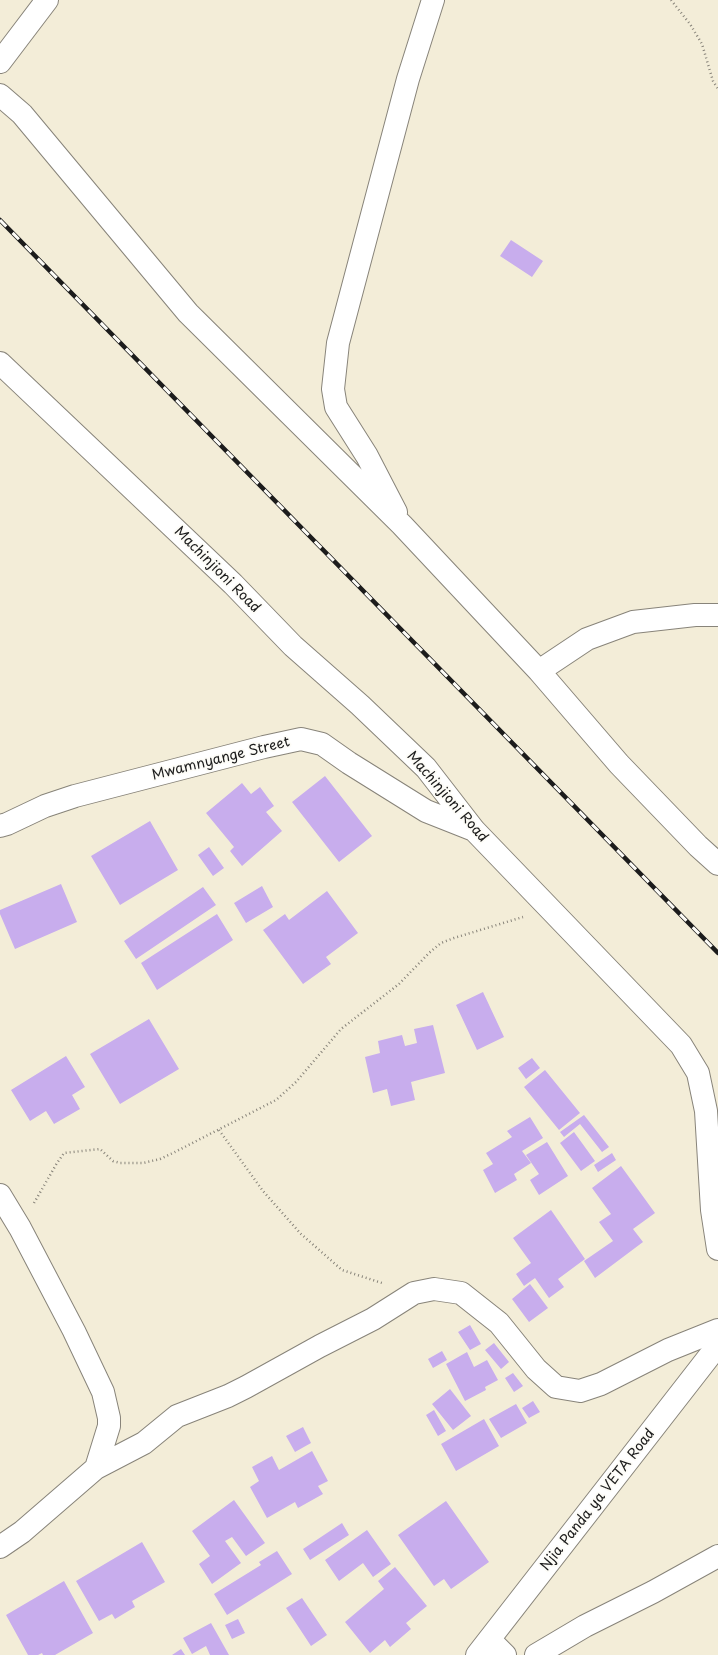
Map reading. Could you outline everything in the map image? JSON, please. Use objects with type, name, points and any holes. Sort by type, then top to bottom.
[{"type":"street","points":[[0,62],[47,0]]},
{"type":"street","points":[[402,526],[384,487],[367,456],[336,407],[333,389],[338,343],[408,79],[433,0]]},
{"type":"street","points":[[0,95],[22,114],[188,313],[402,526],[538,671],[619,764],[698,846],[718,864]]},
{"type":"street","name":"Machinjioni Road","points":[[0,363],[233,584],[293,646],[360,705],[426,768],[474,830],[681,1045],[698,1074],[706,1111],[712,1210],[718,1249]]},
{"type":"street","points":[[538,671],[587,639],[634,622],[695,615],[718,615]]},
{"type":"street","name":"Mwamnyange Street","points":[[0,826],[45,806],[75,796],[264,747],[301,740],[322,744],[349,763],[426,811],[474,830]]},
{"type":"street","points":[[0,1195],[20,1228],[74,1331],[103,1392],[109,1418],[109,1426],[96,1468]]},
{"type":"street","points":[[0,1547],[22,1532],[96,1468],[144,1443],[177,1416],[189,1410],[228,1396],[246,1387],[373,1319],[414,1293],[434,1289],[461,1293],[499,1324],[536,1369],[556,1387],[580,1391],[600,1384],[668,1350],[718,1330]]},
{"type":"street","name":"Njia Panda ya VETA Road","points":[[490,1650],[718,1345]]},
{"type":"street","points":[[536,1655],[586,1626],[654,1592],[718,1556]]},
{"type":"path","points":[[672,0],[690,24],[702,44],[718,90]]},
{"type":"path","points":[[20,1228],[64,1153],[100,1149],[116,1162],[143,1164],[160,1159],[219,1130],[276,1100],[296,1082],[341,1029],[399,984],[429,953],[441,943],[550,908]]},
{"type":"path","points":[[219,1130],[263,1191],[301,1234],[342,1270],[414,1293]]},
{"type":"building","points":[[511,240],[543,261],[532,277],[500,256]]},
{"type":"building","points":[[325,776],[372,836],[339,862],[292,802]]},
{"type":"building","points":[[242,783],[251,794],[260,787],[274,806],[266,812],[282,831],[242,866],[230,851],[234,847],[206,813]]},
{"type":"building","points":[[150,821],[178,870],[120,905],[91,856]]},
{"type":"building","points":[[209,847],[224,868],[213,876],[198,855]]},
{"type":"building","points":[[61,884],[77,922],[15,949],[0,914],[0,910]]},
{"type":"building","points":[[262,886],[273,907],[246,923],[234,903]]},
{"type":"building","points":[[203,887],[216,905],[136,959],[124,941]]},
{"type":"building","points":[[327,891],[358,933],[326,957],[331,964],[303,984],[263,930],[285,914],[289,920]]},
{"type":"building","points":[[217,914],[233,940],[157,990],[141,963]]},
{"type":"building","points":[[483,992],[504,1037],[477,1050],[456,1005]]},
{"type":"building","points":[[149,1019],[179,1069],[120,1104],[90,1054]]},
{"type":"building","points":[[433,1025],[445,1073],[411,1082],[415,1100],[391,1106],[387,1089],[373,1093],[365,1057],[380,1053],[378,1041],[402,1035],[405,1046],[417,1043],[414,1029]]},
{"type":"building","points":[[66,1056],[85,1087],[72,1095],[80,1109],[54,1124],[46,1111],[30,1121],[11,1090]]},
{"type":"building","points":[[532,1058],[540,1068],[526,1079],[518,1068]]},
{"type":"building","points":[[545,1070],[580,1113],[559,1130],[524,1087]]},
{"type":"building","points":[[584,1115],[609,1147],[602,1152],[580,1124],[564,1137],[560,1132]]},
{"type":"building","points":[[530,1117],[543,1138],[522,1151],[531,1163],[514,1174],[517,1180],[495,1193],[483,1170],[493,1164],[486,1153],[512,1137],[507,1131]]},
{"type":"building","points":[[574,1132],[595,1161],[581,1171],[560,1143]]},
{"type":"building","points":[[547,1142],[568,1176],[539,1195],[530,1180],[539,1174],[526,1155]]},
{"type":"building","points":[[612,1153],[616,1160],[598,1172],[594,1165]]},
{"type":"building","points":[[621,1166],[655,1213],[633,1229],[643,1242],[595,1278],[584,1261],[613,1241],[599,1222],[611,1214],[592,1188]]},
{"type":"building","points":[[551,1210],[585,1259],[558,1279],[564,1287],[549,1298],[535,1278],[524,1286],[516,1274],[531,1263],[513,1238]]},
{"type":"building","points":[[530,1284],[548,1308],[529,1322],[512,1299]]},
{"type":"building","points":[[470,1325],[481,1344],[470,1350],[458,1332]]},
{"type":"building","points":[[494,1343],[509,1362],[501,1369],[485,1350]]},
{"type":"building","points":[[442,1351],[447,1360],[433,1368],[428,1359]]},
{"type":"building","points":[[467,1352],[474,1367],[487,1360],[498,1380],[485,1387],[486,1390],[465,1401],[446,1364]]},
{"type":"building","points":[[513,1373],[523,1386],[514,1392],[505,1378]]},
{"type":"building","points":[[450,1389],[471,1416],[453,1430],[432,1404]]},
{"type":"building","points":[[533,1401],[540,1412],[529,1418],[522,1408]]},
{"type":"building","points":[[516,1404],[527,1423],[501,1438],[489,1419]]},
{"type":"building","points":[[434,1410],[446,1431],[438,1436],[426,1415]]},
{"type":"building","points":[[484,1419],[499,1446],[456,1471],[441,1444]]},
{"type":"building","points":[[303,1427],[311,1443],[295,1452],[286,1436]]},
{"type":"building","points":[[312,1451],[328,1481],[318,1486],[323,1494],[298,1508],[295,1502],[267,1518],[250,1487],[259,1481],[252,1467],[272,1456],[279,1470]]},
{"type":"building","points":[[234,1500],[265,1543],[246,1556],[232,1537],[225,1541],[241,1563],[212,1584],[199,1564],[210,1556],[192,1531]]},
{"type":"building","points":[[446,1501],[489,1562],[451,1589],[444,1579],[434,1586],[398,1535]]},
{"type":"building","points":[[342,1523],[349,1535],[310,1560],[303,1549]]},
{"type":"building","points":[[367,1530],[391,1564],[373,1577],[363,1563],[339,1581],[325,1560]]},
{"type":"building","points":[[142,1542],[165,1582],[132,1601],[135,1607],[115,1619],[112,1614],[99,1621],[76,1581]]},
{"type":"building","points":[[277,1551],[292,1574],[227,1615],[214,1594],[261,1565],[259,1562]]},
{"type":"building","points":[[395,1567],[427,1606],[406,1623],[411,1629],[390,1647],[385,1640],[370,1653],[345,1622],[384,1589],[378,1581]]},
{"type":"building","points":[[64,1581],[93,1633],[55,1655],[43,1655],[42,1653],[38,1655],[28,1655],[6,1615]]},
{"type":"building","points":[[302,1598],[327,1635],[311,1646],[286,1608]]},
{"type":"building","points":[[238,1619],[245,1633],[232,1639],[225,1625]]},
{"type":"building","points":[[211,1623],[229,1655],[210,1655],[206,1646],[192,1654],[183,1638]]},
{"type":"building","points":[[181,1649],[185,1655],[172,1655]]},
{"type":"railway","points":[[0,220],[718,953]]}]
